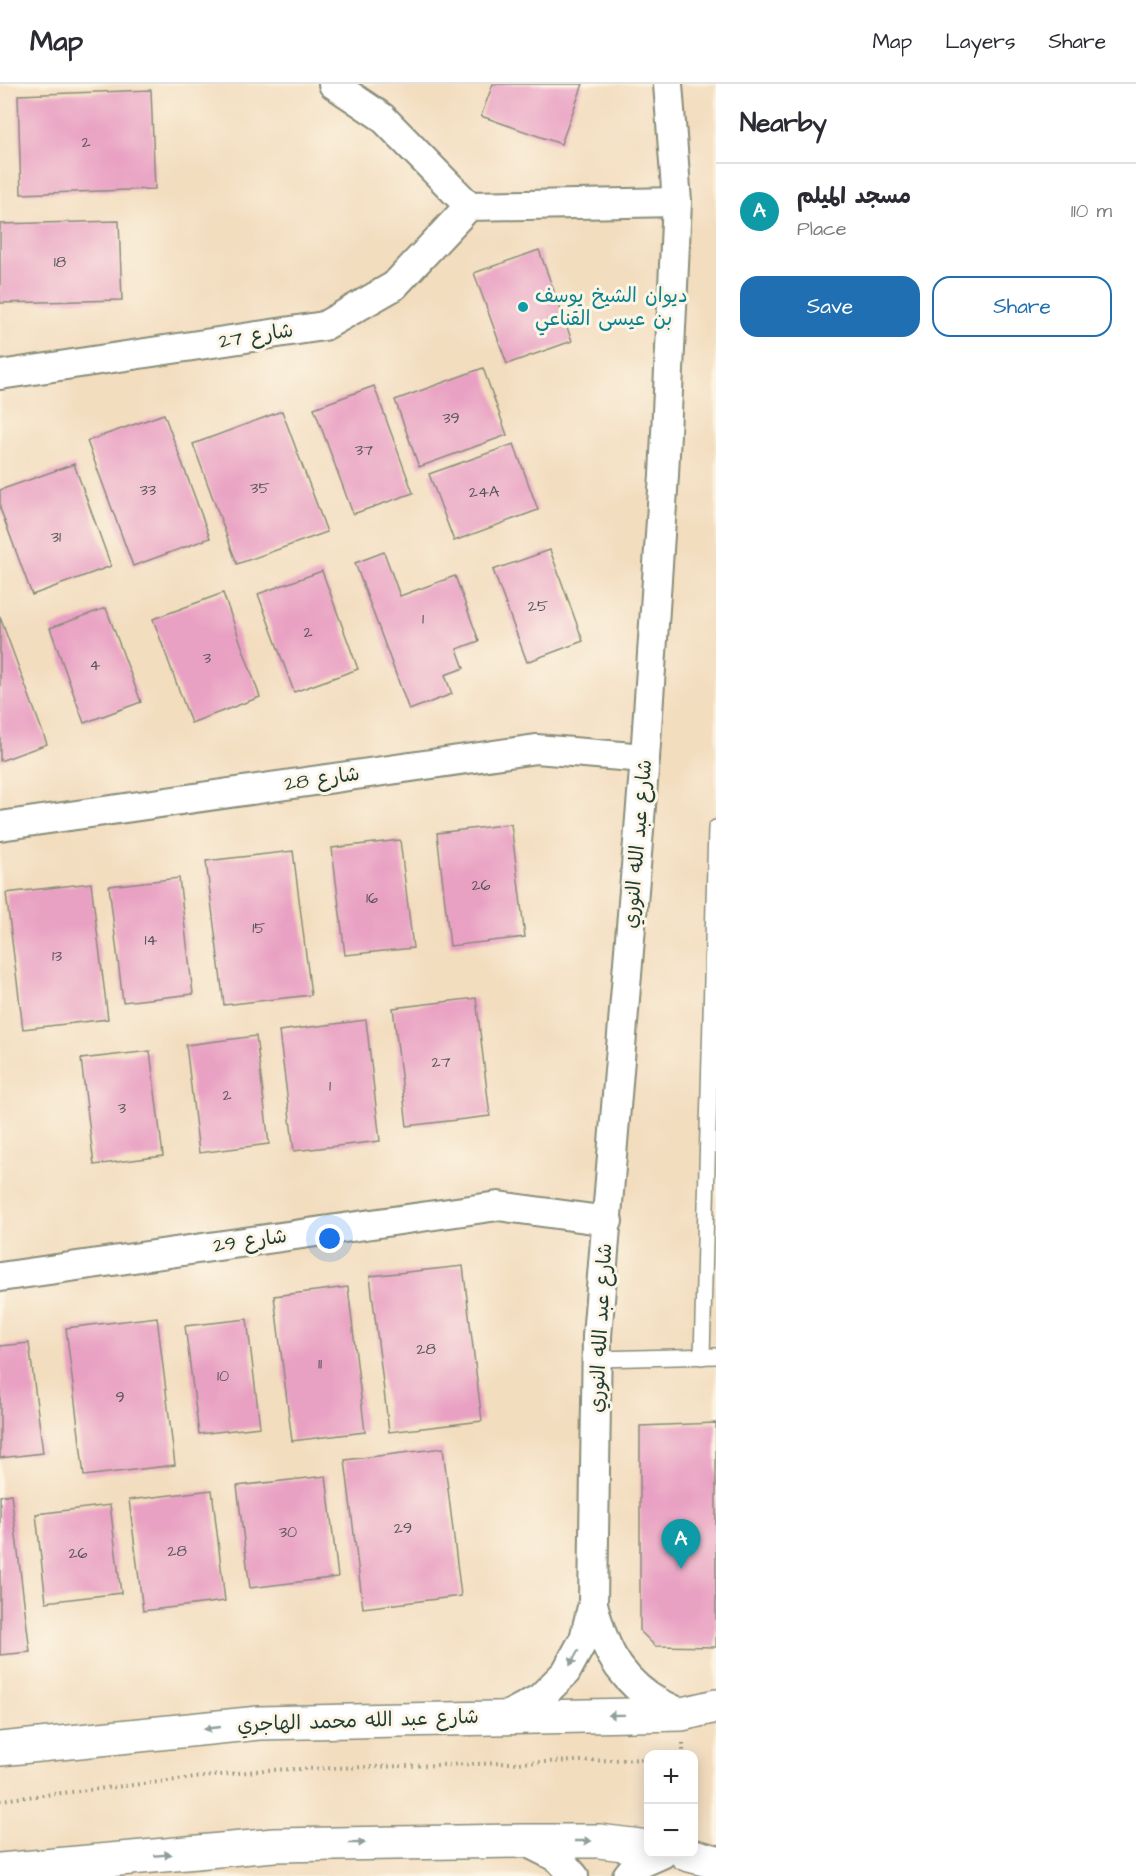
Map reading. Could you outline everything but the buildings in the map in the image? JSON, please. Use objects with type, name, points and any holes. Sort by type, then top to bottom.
[{"type":"main road","name":"شارع عبد الله محمد الهاجري","points":[[0,1749],[259,1723],[682,1714],[716,1706]]},
{"type":"main road","points":[[682,1714],[716,1726]]},
{"type":"main road","points":[[0,1870],[274,1845],[524,1840],[600,1841],[644,1846]]},
{"type":"main road","points":[[698,1845],[716,1840]]},
{"type":"main road","points":[[698,1857],[716,1862]]},
{"type":"street","points":[[333,84],[382,117],[469,206],[677,202]]},
{"type":"street","name":"شارع عبد الله النوري","points":[[507,1716],[540,1698],[566,1672],[584,1639],[593,1603],[597,1359],[645,758],[664,474],[677,202],[668,84]]},
{"type":"street","name":"شارع 27","points":[[0,375],[324,326],[394,286],[469,206]]},
{"type":"street","name":"شارع 28","points":[[0,826],[536,749],[645,758]]},
{"type":"street","name":"شارع 29","points":[[0,1277],[498,1206],[608,1221]]},
{"type":"street","name":"شارع عبد الله النوري","points":[[593,1603],[602,1639],[621,1671],[649,1696],[682,1714]]},
{"type":"street","points":[[524,1840],[558,1858],[574,1876]]},
{"type":"street","points":[[627,1876],[635,1866],[653,1858]]},
{"type":"lane","points":[[597,1359],[709,1357],[716,828]]},
{"type":"path","points":[[0,1800],[265,1770],[644,1759]]},
{"type":"place","name":"ديوان الشيخ يوسف بن عيسى القناعي","points":[[523,307]]},
{"type":"place","name":"مسجد الميلم","points":[[681,1569]]}]
